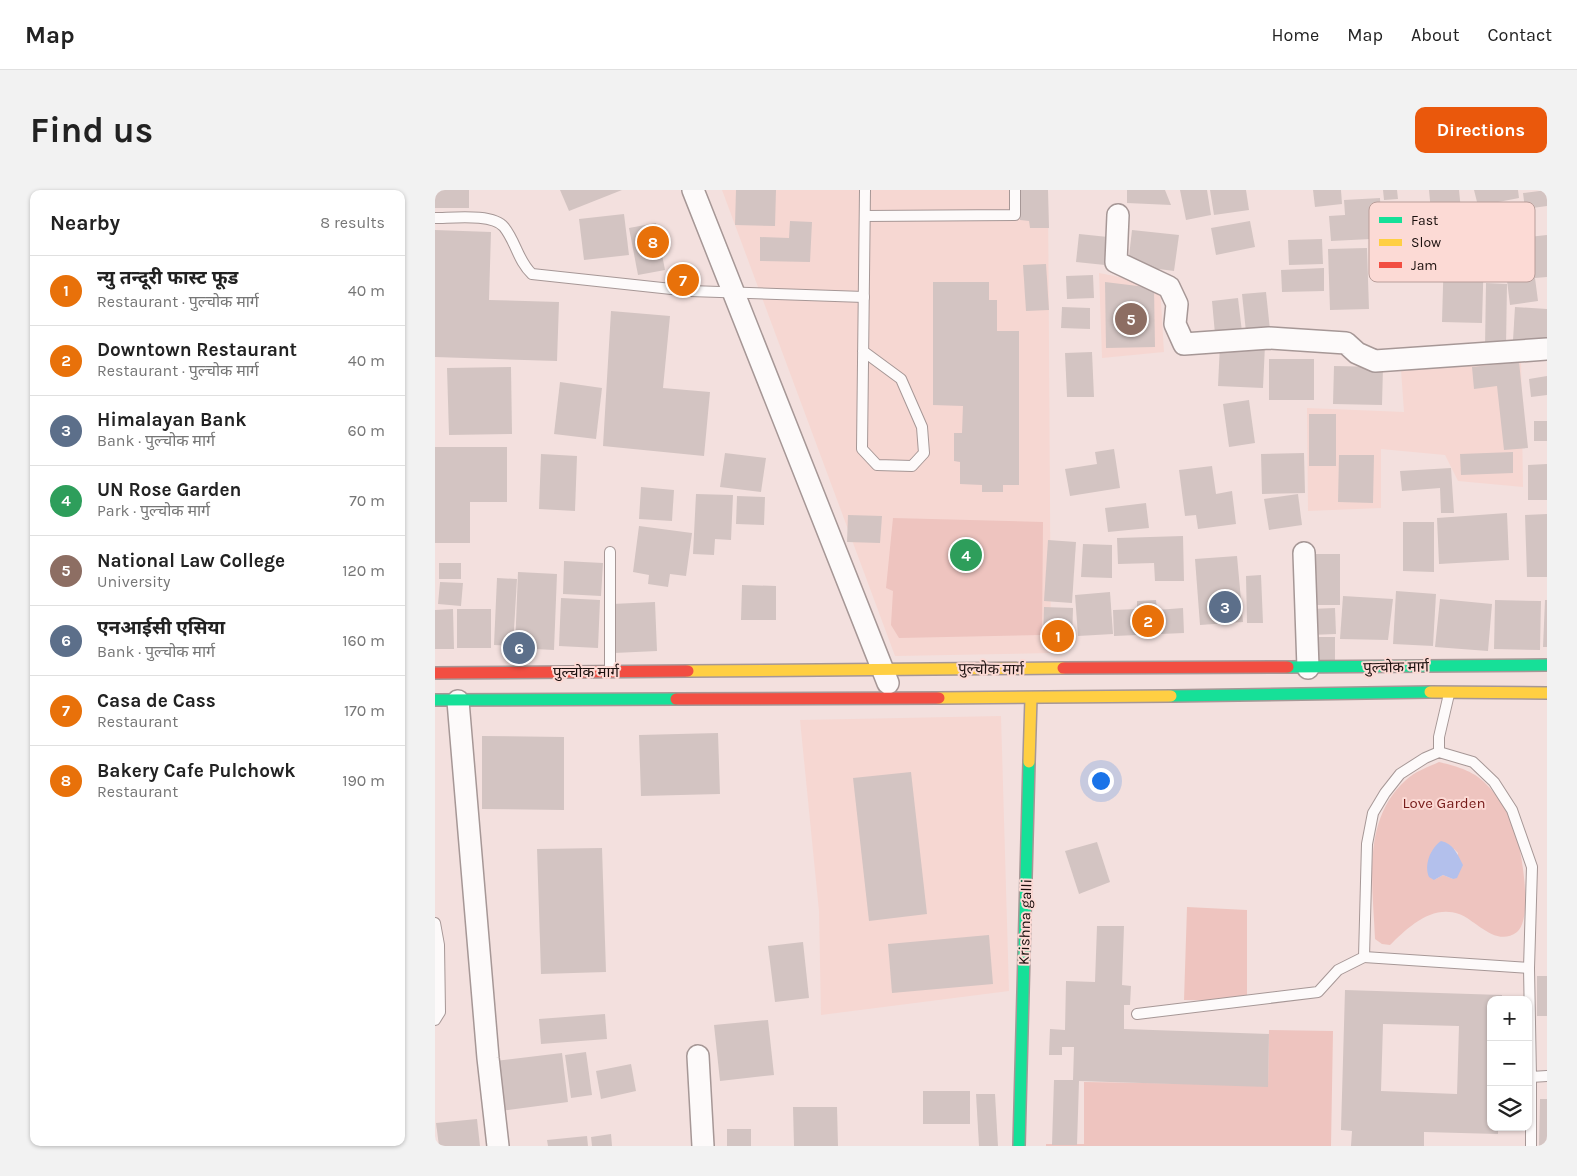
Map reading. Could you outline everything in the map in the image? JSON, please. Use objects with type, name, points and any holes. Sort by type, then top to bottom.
[{"type":"main road","name":"पुल्चोक मार्ग","points":[[435,673],[883,668],[1547,666]]},
{"type":"main road","name":"पुल्चोक मार्ग","points":[[435,700],[1031,698],[1449,692],[1547,694]]},
{"type":"main road","name":"Krishna galli","points":[[1019,1146],[1031,698]]},
{"type":"street","points":[[693,190],[894,698]]},
{"type":"street","points":[[1118,215],[1117,262],[1169,287],[1177,304],[1175,324],[1184,344],[1269,338],[1345,343],[1357,353],[1375,361],[1547,349]]},
{"type":"street","points":[[1304,553],[1308,668]]},
{"type":"street","points":[[458,701],[488,1058],[498,1146]]},
{"type":"street","points":[[698,1056],[703,1146]]},
{"type":"lane","points":[[863,351],[901,380],[919,419],[922,427],[924,453],[912,466],[877,465],[862,449],[863,351],[865,216],[865,190]]},
{"type":"lane","points":[[865,216],[1015,214],[1015,190]]},
{"type":"lane","points":[[435,218],[495,220],[504,226],[520,260],[532,274],[734,294],[864,297]]},
{"type":"lane","points":[[610,552],[610,672]]},
{"type":"lane","points":[[1439,752],[1439,737],[1449,692]]},
{"type":"lane","points":[[1364,956],[1367,844],[1373,813],[1385,793],[1400,774],[1425,758],[1439,752],[1473,762],[1494,782],[1513,810],[1532,867],[1529,968],[1530,1041]]},
{"type":"lane","points":[[435,923],[439,945],[440,1012],[435,1020]]},
{"type":"lane","points":[[1137,1014],[1318,992],[1338,970],[1364,956],[1529,968]]},
{"type":"lane","points":[[1532,1077],[1547,1076]]},
{"type":"lane","points":[[1531,1086],[1531,1146]]},
{"type":"shaded area","points":[[722,190],[1048,190],[1051,653],[895,656]]},
{"type":"shaded area","points":[[1099,273],[1160,285],[1164,352],[1102,358]]},
{"type":"shaded area","points":[[1521,359],[1523,487],[1458,481],[1445,455],[1381,449],[1381,508],[1308,511],[1307,408],[1404,412],[1401,370]]},
{"type":"shaded area","points":[[1001,716],[1009,991],[821,1015],[819,911],[800,720]]},
{"type":"green space","points":[[893,518],[1043,522],[1042,635],[899,638],[891,625],[893,591],[886,588]]},
{"type":"green space","name":"Love Garden","points":[[1439,762],[1466,770],[1478,777],[1493,791],[1506,810],[1516,834],[1522,863],[1525,912],[1522,924],[1517,932],[1501,937],[1494,935],[1459,914],[1439,912],[1421,919],[1412,925],[1390,945],[1382,944],[1375,939],[1372,876],[1376,834],[1382,814],[1392,796],[1409,777]],"holes":[[[1454,849],[1458,853],[1453,879],[1443,875],[1434,880]]]},
{"type":"green space","points":[[1187,907],[1247,910],[1247,1001],[1184,1000]]},
{"type":"green space","points":[[1269,1030],[1333,1031],[1331,1146],[1046,1146],[1046,1144],[1084,1144],[1084,1082],[1268,1085]]},
{"type":"water","points":[[1441,841],[1452,847],[1463,865],[1457,878],[1453,879],[1443,875],[1434,880],[1429,877],[1427,867],[1429,858],[1434,848]]},
{"type":"building","points":[[435,190],[469,190],[469,208],[435,208]]},
{"type":"building","points":[[560,190],[622,190],[569,211]]},
{"type":"building","points":[[736,190],[776,190],[775,226],[735,225]]},
{"type":"building","points":[[1019,190],[1048,190],[1049,228],[1030,228],[1029,221],[1020,220]]},
{"type":"building","points":[[1127,190],[1165,190],[1171,205],[1127,203]]},
{"type":"building","points":[[1180,190],[1207,190],[1211,215],[1186,220]]},
{"type":"building","points":[[1210,190],[1246,190],[1249,210],[1214,215]]},
{"type":"building","points":[[1313,190],[1341,190],[1342,204],[1315,207]]},
{"type":"building","points":[[1383,190],[1397,190],[1398,199],[1384,200]]},
{"type":"building","points":[[1429,190],[1459,190],[1460,202],[1430,202]]},
{"type":"building","points":[[1474,190],[1518,190],[1519,198],[1498,202],[1477,202]]},
{"type":"building","points":[[1547,190],[1547,206],[1535,208],[1535,202],[1524,202],[1523,193]]},
{"type":"building","points":[[1380,198],[1380,202],[1369,202],[1369,239],[1331,241],[1329,216],[1345,215],[1344,200]]},
{"type":"building","points":[[624,214],[629,255],[584,260],[579,219]]},
{"type":"building","points":[[790,221],[812,222],[810,262],[760,261],[760,237],[789,238]]},
{"type":"building","points":[[1250,221],[1255,247],[1216,255],[1211,228]]},
{"type":"building","points":[[656,223],[665,270],[638,275],[629,228]]},
{"type":"building","points":[[435,230],[491,232],[489,300],[559,302],[557,361],[435,357]]},
{"type":"building","points":[[1132,230],[1179,235],[1174,271],[1128,265]]},
{"type":"building","points":[[1079,234],[1108,237],[1105,265],[1076,262]]},
{"type":"building","points":[[1547,235],[1547,277],[1535,278],[1535,236]]},
{"type":"building","points":[[1322,239],[1323,264],[1289,265],[1288,240]]},
{"type":"building","points":[[1367,248],[1369,309],[1330,310],[1328,249]]},
{"type":"building","points":[[1046,264],[1049,310],[1026,311],[1023,265]]},
{"type":"building","points":[[1324,268],[1324,291],[1282,292],[1281,270]]},
{"type":"building","points":[[1093,275],[1094,298],[1067,299],[1066,276]]},
{"type":"building","points":[[1535,278],[1538,301],[1510,305],[1507,282],[1535,282]]},
{"type":"building","points":[[933,282],[989,282],[989,300],[997,300],[997,331],[1019,331],[1019,485],[1003,485],[1003,492],[982,492],[982,485],[960,484],[960,462],[954,461],[954,433],[962,433],[963,406],[933,405]]},
{"type":"building","points":[[1105,282],[1154,288],[1155,347],[1106,348]]},
{"type":"building","points":[[1443,282],[1483,282],[1482,323],[1442,322]]},
{"type":"building","points":[[1486,283],[1507,284],[1506,347],[1485,346]]},
{"type":"building","points":[[1266,292],[1270,330],[1246,332],[1242,294]]},
{"type":"building","points":[[1238,298],[1242,332],[1215,334],[1212,301]]},
{"type":"building","points":[[1062,307],[1090,308],[1090,329],[1061,328]]},
{"type":"building","points":[[1515,307],[1547,309],[1547,342],[1513,340]]},
{"type":"building","points":[[611,311],[670,316],[663,388],[710,392],[704,456],[603,446]]},
{"type":"building","points":[[1220,344],[1265,345],[1263,388],[1218,386]]},
{"type":"building","points":[[1092,352],[1094,397],[1067,397],[1065,353]]},
{"type":"building","points":[[1269,359],[1314,359],[1314,400],[1269,400]]},
{"type":"building","points":[[1519,362],[1528,448],[1504,450],[1497,386],[1474,389],[1472,367]]},
{"type":"building","points":[[1334,366],[1383,367],[1382,405],[1333,404]]},
{"type":"building","points":[[511,367],[512,434],[449,435],[447,368]]},
{"type":"building","points":[[1547,376],[1547,395],[1531,397],[1529,379]]},
{"type":"building","points":[[560,382],[602,388],[596,439],[554,434]]},
{"type":"building","points":[[1249,400],[1255,443],[1229,447],[1223,404]]},
{"type":"building","points":[[1309,414],[1336,414],[1336,466],[1309,466]]},
{"type":"building","points":[[1534,421],[1547,421],[1547,441],[1534,441]]},
{"type":"building","points":[[435,447],[507,447],[507,502],[470,502],[470,543],[435,543]]},
{"type":"building","points":[[1114,449],[1120,488],[1070,496],[1065,469],[1097,464],[1095,452]]},
{"type":"building","points":[[1513,452],[1513,473],[1461,475],[1460,454]]},
{"type":"building","points":[[725,453],[766,458],[761,492],[720,487]]},
{"type":"building","points":[[1304,453],[1305,493],[1262,494],[1261,454]]},
{"type":"building","points":[[541,454],[577,456],[575,511],[539,509]]},
{"type":"building","points":[[1339,455],[1374,455],[1373,503],[1338,502]]},
{"type":"building","points":[[1547,464],[1547,500],[1528,500],[1528,465]]},
{"type":"building","points":[[1212,466],[1216,494],[1232,491],[1236,524],[1198,529],[1196,515],[1185,516],[1179,470]]},
{"type":"building","points":[[1451,468],[1454,513],[1441,513],[1440,488],[1402,491],[1400,471]]},
{"type":"building","points":[[641,487],[674,490],[672,521],[639,519]]},
{"type":"building","points":[[696,494],[733,495],[731,540],[715,539],[714,555],[693,554]]},
{"type":"building","points":[[1298,494],[1302,525],[1269,530],[1264,499]]},
{"type":"building","points":[[737,496],[765,497],[764,525],[736,524]]},
{"type":"building","points":[[1146,503],[1149,528],[1108,532],[1105,508]]},
{"type":"building","points":[[1507,513],[1509,560],[1439,564],[1437,518]]},
{"type":"building","points":[[1547,514],[1547,577],[1527,577],[1525,515]]},
{"type":"building","points":[[848,515],[882,516],[880,543],[847,542]]},
{"type":"building","points":[[1403,522],[1434,522],[1434,572],[1403,571]]},
{"type":"building","points":[[639,526],[692,533],[686,576],[670,574],[668,587],[648,584],[649,575],[633,572]]},
{"type":"building","points":[[1183,536],[1184,581],[1155,581],[1154,563],[1118,564],[1117,538]]},
{"type":"building","points":[[1048,540],[1076,542],[1072,603],[1044,601]]},
{"type":"building","points":[[1083,544],[1112,545],[1112,578],[1081,577]]},
{"type":"building","points":[[1309,554],[1340,554],[1340,605],[1309,605]]},
{"type":"building","points":[[1237,556],[1243,622],[1200,625],[1195,559]]},
{"type":"building","points":[[564,561],[603,563],[601,596],[563,594]]},
{"type":"building","points":[[439,563],[461,563],[461,579],[439,579]]},
{"type":"building","points":[[518,572],[557,574],[554,650],[515,648]]},
{"type":"building","points":[[1261,575],[1263,623],[1247,623],[1246,576]]},
{"type":"building","points":[[497,578],[517,579],[513,646],[494,645]]},
{"type":"building","points":[[440,582],[463,583],[461,606],[438,604]]},
{"type":"building","points":[[742,585],[776,586],[776,620],[741,620]]},
{"type":"building","points":[[1396,591],[1436,594],[1433,646],[1393,644]]},
{"type":"building","points":[[1110,592],[1113,634],[1078,636],[1075,595]]},
{"type":"building","points":[[1343,596],[1393,599],[1388,640],[1340,639]]},
{"type":"building","points":[[561,598],[600,600],[598,648],[559,646]]},
{"type":"building","points":[[1440,599],[1492,604],[1488,651],[1435,647]]},
{"type":"building","points":[[1156,600],[1157,610],[1183,608],[1184,633],[1114,636],[1113,610],[1137,609],[1137,601]]},
{"type":"building","points":[[1495,600],[1541,601],[1540,650],[1494,649]]},
{"type":"building","points":[[1545,600],[1547,600],[1547,647],[1543,647]]},
{"type":"building","points":[[655,602],[657,651],[614,653],[612,604]]},
{"type":"building","points":[[1044,607],[1073,608],[1072,640],[1043,639]]},
{"type":"building","points":[[1335,608],[1336,634],[1310,635],[1310,609]]},
{"type":"building","points":[[453,609],[454,649],[435,649],[435,610]]},
{"type":"building","points":[[457,609],[491,609],[491,648],[457,648]]},
{"type":"building","points":[[1310,637],[1335,637],[1335,665],[1310,666]]},
{"type":"building","points":[[718,733],[720,794],[641,796],[639,735]]},
{"type":"building","points":[[482,736],[564,737],[564,810],[482,809]]},
{"type":"building","points":[[911,772],[927,914],[869,921],[853,778]]},
{"type":"building","points":[[1097,842],[1110,882],[1079,894],[1065,851]]},
{"type":"building","points":[[602,848],[606,972],[541,974],[537,849]]},
{"type":"building","points":[[1097,926],[1124,926],[1122,985],[1131,986],[1130,1005],[1124,1005],[1124,1029],[1269,1034],[1268,1087],[1079,1081],[1077,1145],[1052,1145],[1054,1080],[1073,1080],[1074,1047],[1062,1047],[1062,1055],[1049,1055],[1050,1029],[1065,1030],[1066,981],[1095,982]]},
{"type":"building","points":[[989,935],[993,984],[892,993],[888,944]]},
{"type":"building","points":[[803,942],[809,998],[775,1002],[768,946]]},
{"type":"building","points":[[1537,976],[1547,976],[1547,1016],[1537,1016]]},
{"type":"building","points":[[1345,990],[1502,995],[1487,996],[1487,1131],[1498,1131],[1498,1134],[1424,1132],[1424,1146],[1351,1146],[1352,1131],[1341,1130]],"holes":[[[1383,1024],[1459,1026],[1457,1094],[1381,1091]]]},
{"type":"building","points":[[605,1014],[607,1039],[541,1044],[539,1019]]},
{"type":"building","points":[[768,1020],[774,1075],[720,1081],[714,1025]]},
{"type":"building","points":[[586,1052],[592,1095],[571,1098],[565,1055]]},
{"type":"building","points":[[562,1053],[568,1102],[501,1111],[495,1061]]},
{"type":"building","points":[[631,1064],[636,1091],[601,1099],[596,1071]]},
{"type":"building","points":[[923,1091],[970,1091],[970,1124],[923,1124]]},
{"type":"building","points":[[976,1094],[995,1094],[998,1146],[979,1146]]},
{"type":"building","points":[[1540,1099],[1547,1099],[1547,1146],[1539,1146]]},
{"type":"building","points":[[793,1107],[837,1107],[838,1146],[794,1146]]},
{"type":"building","points":[[477,1119],[480,1146],[439,1146],[436,1123]]},
{"type":"building","points":[[727,1129],[751,1129],[751,1146],[727,1146]]},
{"type":"building","points":[[611,1134],[612,1146],[592,1146],[591,1137]]},
{"type":"building","points":[[587,1136],[588,1146],[548,1146],[547,1140]]},
{"type":"traffic: fast","points":[[1288,667],[1547,665]]},
{"type":"traffic: fast","points":[[1171,696],[1430,692]]},
{"type":"traffic: fast","points":[[435,700],[676,699]]},
{"type":"traffic: fast","points":[[1019,1146],[1029,762]]},
{"type":"traffic: slow","points":[[688,671],[1063,668]]},
{"type":"traffic: slow","points":[[1430,692],[1547,693]]},
{"type":"traffic: slow","points":[[939,698],[1171,696]]},
{"type":"traffic: slow","points":[[1029,762],[1031,698]]},
{"type":"traffic: jam","points":[[1063,668],[1288,667]]},
{"type":"traffic: jam","points":[[435,673],[688,671]]},
{"type":"traffic: jam","points":[[676,699],[939,698]]},
{"type":"place","name":"Bakery Cafe Pulchowk","points":[[653,242]]},
{"type":"place","name":"Casa de Cass","points":[[683,280]]},
{"type":"place","name":"National Law College","points":[[1131,319]]},
{"type":"place","name":"UN Rose Garden","points":[[966,555]]},
{"type":"place","name":"Himalayan Bank","points":[[1225,607]]},
{"type":"place","name":"Downtown Restaurant","points":[[1148,621]]},
{"type":"place","name":"न्यु तन्दूरी फास्ट फूड","points":[[1058,636]]},
{"type":"place","name":"एनआईसी एसिया","points":[[519,648]]}]
